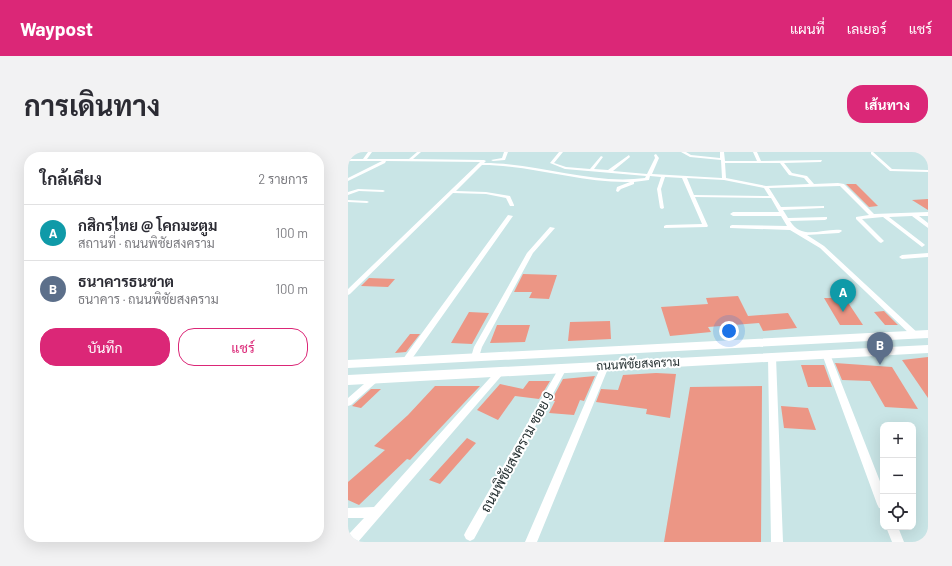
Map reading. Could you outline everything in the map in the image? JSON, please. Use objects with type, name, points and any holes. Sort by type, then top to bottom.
[{"type":"main road","name":"ถนนพิชัยสงคราม","points":[[348,364],[922,334]]},
{"type":"main road","name":"ถนนพิชัยสงคราม","points":[[349,381],[928,349]]},
{"type":"street","points":[[363,161],[370,152]]},
{"type":"street","points":[[409,161],[419,152]]},
{"type":"street","points":[[348,292],[483,162],[504,159],[506,152]]},
{"type":"street","points":[[561,152],[552,161],[552,163],[556,166],[609,172],[724,179],[766,186],[842,185],[873,216]]},
{"type":"street","points":[[683,152],[690,156],[723,160],[760,162],[821,161]]},
{"type":"street","points":[[722,152],[724,179]]},
{"type":"street","points":[[755,152],[760,162]]},
{"type":"street","points":[[872,152],[891,170],[928,171]]},
{"type":"street","points":[[924,153],[928,156]]},
{"type":"street","points":[[609,172],[630,154]]},
{"type":"street","points":[[348,160],[483,162],[514,165],[538,171],[608,179],[639,180],[647,179],[657,158],[656,155]]},
{"type":"street","points":[[591,170],[601,157]]},
{"type":"street","points":[[348,180],[386,161]]},
{"type":"street","points":[[781,162],[791,174],[806,177],[812,185]]},
{"type":"street","points":[[662,208],[659,188],[663,176]]},
{"type":"street","points":[[666,227],[705,226],[684,177]]},
{"type":"street","points":[[618,191],[625,184],[638,182],[639,180]]},
{"type":"street","points":[[766,186],[791,228]]},
{"type":"street","points":[[348,194],[358,190],[383,191]]},
{"type":"street","points":[[452,192],[500,194],[508,198],[512,205]]},
{"type":"street","points":[[692,196],[772,197]]},
{"type":"street","points":[[348,201],[367,202]]},
{"type":"street","points":[[782,214],[822,207]]},
{"type":"street","points":[[733,214],[782,214],[825,218]]},
{"type":"street","points":[[913,214],[928,226]]},
{"type":"street","points":[[881,241],[858,218],[883,215],[928,214]]},
{"type":"street","points":[[883,215],[922,245]]},
{"type":"street","points":[[406,361],[510,216]]},
{"type":"street","points":[[475,357],[478,347],[530,252],[536,243],[548,236],[552,228]]},
{"type":"street","points":[[732,228],[791,228],[802,234],[822,247],[922,334]]},
{"type":"street","points":[[802,234],[839,231]]},
{"type":"street","points":[[902,257],[928,255]]},
{"type":"street","points":[[826,354],[880,496]]},
{"type":"street","points":[[772,357],[776,542]]},
{"type":"street","points":[[531,542],[605,366]]},
{"type":"street","name":"ถนนพิชัยสงคราม ซอย 9","points":[[470,535],[563,368]]},
{"type":"street","points":[[350,542],[500,372]]},
{"type":"street","points":[[348,403],[375,379]]},
{"type":"street","points":[[348,513],[376,512]]},
{"type":"street","points":[[893,530],[898,542]]},
{"type":"building","points":[[846,184],[856,184],[878,206],[869,207]]},
{"type":"building","points":[[928,199],[928,210],[912,200]]},
{"type":"building","points":[[523,274],[557,275],[549,299],[529,298],[532,292],[514,292]]},
{"type":"building","points":[[369,278],[395,279],[388,287],[361,286]]},
{"type":"building","points":[[738,296],[748,316],[788,313],[797,328],[763,331],[759,323],[708,327],[711,332],[670,336],[661,307],[708,304],[706,298]]},
{"type":"building","points":[[824,298],[845,298],[863,325],[840,325]]},
{"type":"building","points":[[884,311],[898,325],[885,325],[874,312]]},
{"type":"building","points":[[469,312],[489,313],[472,344],[451,343]]},
{"type":"building","points":[[610,321],[611,339],[568,341],[570,322]]},
{"type":"building","points":[[497,325],[530,325],[525,342],[490,343]]},
{"type":"building","points":[[410,334],[420,334],[406,352],[395,353]]},
{"type":"building","points":[[928,357],[928,398],[902,360]]},
{"type":"building","points":[[835,363],[892,367],[918,409],[885,407],[870,381],[842,380]]},
{"type":"building","points":[[801,365],[824,365],[832,387],[808,387]]},
{"type":"building","points":[[656,373],[676,374],[670,418],[646,414],[647,409],[596,402],[601,389],[618,390],[623,375]]},
{"type":"building","points":[[595,376],[584,401],[580,400],[574,415],[549,413],[555,401],[551,401],[563,379]]},
{"type":"building","points":[[529,381],[550,381],[539,399],[515,396],[498,420],[477,410],[500,384],[523,389]]},
{"type":"building","points":[[435,386],[480,386],[410,460],[407,459],[359,505],[348,500],[348,482],[385,450],[374,446],[408,415]]},
{"type":"building","points":[[762,386],[761,542],[664,542],[690,387]]},
{"type":"building","points":[[371,389],[381,389],[361,408],[352,406]]},
{"type":"building","points":[[781,406],[808,408],[816,430],[784,428]]},
{"type":"building","points":[[467,438],[476,443],[440,484],[429,480]]},
{"type":"place","name":"กสิกรไทย @ โคกมะตูม","points":[[843,312]]},
{"type":"place","name":"ธนาคารธนชาต","points":[[880,365]]}]
